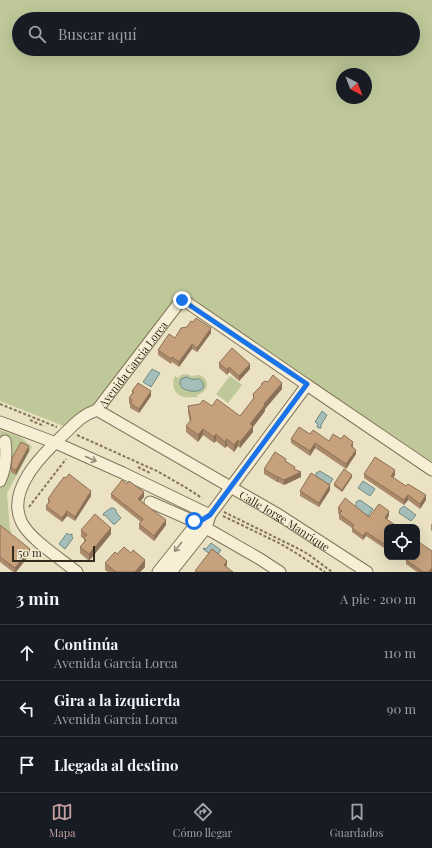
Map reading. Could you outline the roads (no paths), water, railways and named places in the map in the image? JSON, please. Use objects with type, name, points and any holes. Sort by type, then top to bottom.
[{"type":"street","name":"Avenida García Lorca","points":[[77,572],[31,534],[22,522],[18,507],[22,487],[28,475],[42,456],[78,420],[97,410],[182,300],[307,384]]},
{"type":"street","points":[[158,572],[201,525],[214,514],[230,487],[307,384],[432,470]]},
{"type":"street","name":"Calle Jorge Manrique","points":[[97,410],[297,526],[367,572]]},
{"type":"street","points":[[0,422],[56,443],[214,514]]},
{"type":"street","points":[[0,481],[3,475],[6,458],[5,441]]},
{"type":"street","points":[[150,502],[201,525],[280,572]]},
{"type":"street","points":[[171,572],[201,525]]},
{"type":"water","points":[[152,369],[160,373],[151,387],[143,382]]},
{"type":"water","points":[[186,377],[191,379],[200,379],[203,383],[203,388],[196,391],[184,389],[180,383],[181,379]]},
{"type":"water","points":[[322,411],[327,415],[321,425],[321,428],[319,428],[317,427],[318,424],[315,422]]},
{"type":"water","points":[[320,471],[333,479],[328,486],[316,476],[316,473]]},
{"type":"water","points":[[363,481],[375,489],[370,496],[358,488]]},
{"type":"water","points":[[360,500],[373,509],[368,516],[355,507],[356,502]]},
{"type":"water","points":[[404,506],[416,515],[411,521],[399,513],[400,509]]},
{"type":"water","points":[[111,508],[116,510],[121,518],[115,524],[103,515]]},
{"type":"water","points":[[67,533],[69,535],[72,534],[73,538],[65,549],[59,544]]},
{"type":"water","points":[[211,543],[221,550],[218,554],[210,554],[203,549],[206,549]]}]
